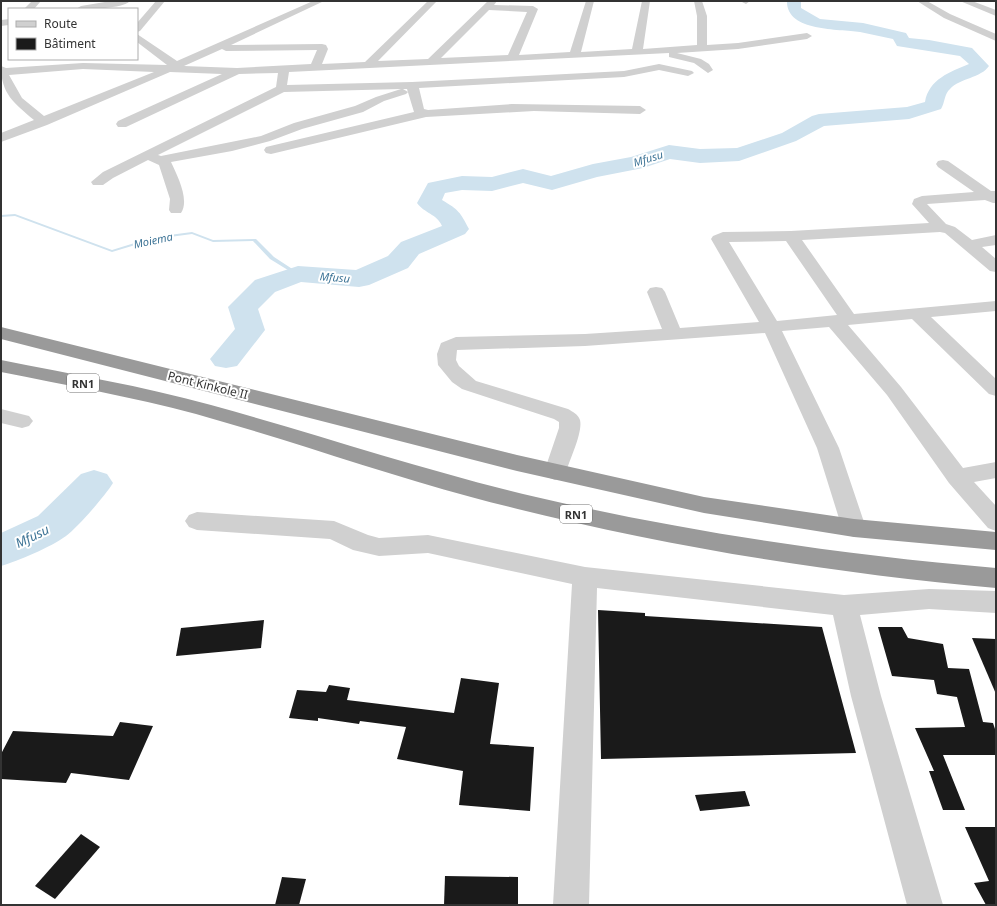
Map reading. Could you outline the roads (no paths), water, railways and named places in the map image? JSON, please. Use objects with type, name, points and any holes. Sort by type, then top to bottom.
[{"type":"highway","name":"Pont Kinkole II","points":[[1,333],[555,472]]},
{"type":"highway","name":"Pont Kinkole II","points":[[1,366],[166,400],[472,489],[696,540],[897,569],[996,578]]},
{"type":"highway","name":"RN1","points":[[555,472],[704,505],[776,517],[854,528],[996,541]]},
{"type":"street","points":[[30,8],[38,1]]},
{"type":"street","points":[[85,8],[126,1]]},
{"type":"street","points":[[138,28],[161,1]]},
{"type":"street","points":[[369,64],[433,1]]},
{"type":"street","points":[[575,54],[590,1]]},
{"type":"street","points":[[637,52],[646,1]]},
{"type":"street","points":[[698,1],[702,16],[702,48]]},
{"type":"street","points":[[921,1],[947,16],[996,38]]},
{"type":"street","points":[[964,1],[996,13]]},
{"type":"street","points":[[290,2],[315,3]]},
{"type":"street","points":[[1,138],[43,122],[173,67],[315,3]]},
{"type":"street","points":[[432,61],[489,4],[533,9],[512,58]]},
{"type":"street","points":[[43,122],[18,100],[2,71],[82,63],[237,71],[284,69],[738,46],[807,36]]},
{"type":"street","points":[[138,38],[173,67]]},
{"type":"street","points":[[138,46],[148,45]]},
{"type":"street","points":[[217,48],[322,47],[324,49],[315,67]]},
{"type":"street","points":[[657,51],[699,62],[706,66],[708,70]]},
{"type":"street","points":[[98,182],[108,174],[282,88],[413,87],[624,74],[659,67],[688,73]]},
{"type":"street","points":[[282,88],[281,86],[284,69]]},
{"type":"street","points":[[122,124],[237,71]]},
{"type":"street","points":[[413,87],[419,111],[422,114]]},
{"type":"street","points":[[147,156],[162,160],[268,138],[290,131],[298,126],[359,110],[391,95],[413,87]]},
{"type":"street","points":[[254,154],[422,114],[493,108],[640,110]]},
{"type":"street","points":[[162,160],[165,163],[177,199],[176,210]]},
{"type":"street","points":[[943,164],[994,197]]},
{"type":"street","points":[[941,227],[919,204],[919,202],[922,200],[994,197]]},
{"type":"street","points":[[854,528],[828,448],[771,327],[719,239],[723,237],[791,236],[941,227],[950,230],[996,267]]},
{"type":"street","points":[[791,236],[842,320],[957,477],[996,522]]},
{"type":"street","points":[[969,245],[996,240]]},
{"type":"street","points":[[656,292],[673,333]]},
{"type":"street","points":[[555,472],[570,428],[569,419],[561,414],[469,384],[459,378],[447,363],[444,356],[448,347],[456,343],[585,340],[771,327],[996,306]]},
{"type":"street","points":[[917,314],[996,390]]},
{"type":"street","points":[[1,416],[22,421]]},
{"type":"street","points":[[957,477],[996,470]]},
{"type":"street","points":[[197,521],[334,530],[362,543],[379,547],[399,547],[428,544],[585,577],[844,606],[929,599],[996,602]]},
{"type":"street","points":[[571,905],[585,577]]},
{"type":"street","points":[[844,606],[866,696],[925,905]]},
{"type":"waterway","name":"Mfusu","points":[[226,359],[250,330],[243,307],[265,286],[298,274],[359,279],[398,262],[410,248],[456,229],[449,214],[429,203],[436,188],[462,183],[492,184],[523,176],[552,183],[593,171],[635,163],[669,152],[700,156],[739,154],[789,137],[819,120],[909,113],[934,105],[935,97],[944,84],[957,76],[980,66],[966,52],[903,42],[900,36],[858,27],[815,22],[800,15],[794,9],[794,1]]},
{"type":"waterway","name":"Moiema","points":[[1,216],[15,215],[112,251],[154,238],[192,233],[213,241],[254,240],[272,258],[298,274]]},
{"type":"waterway","name":"Mfusu","points":[[1,551],[52,526],[94,483]]}]
